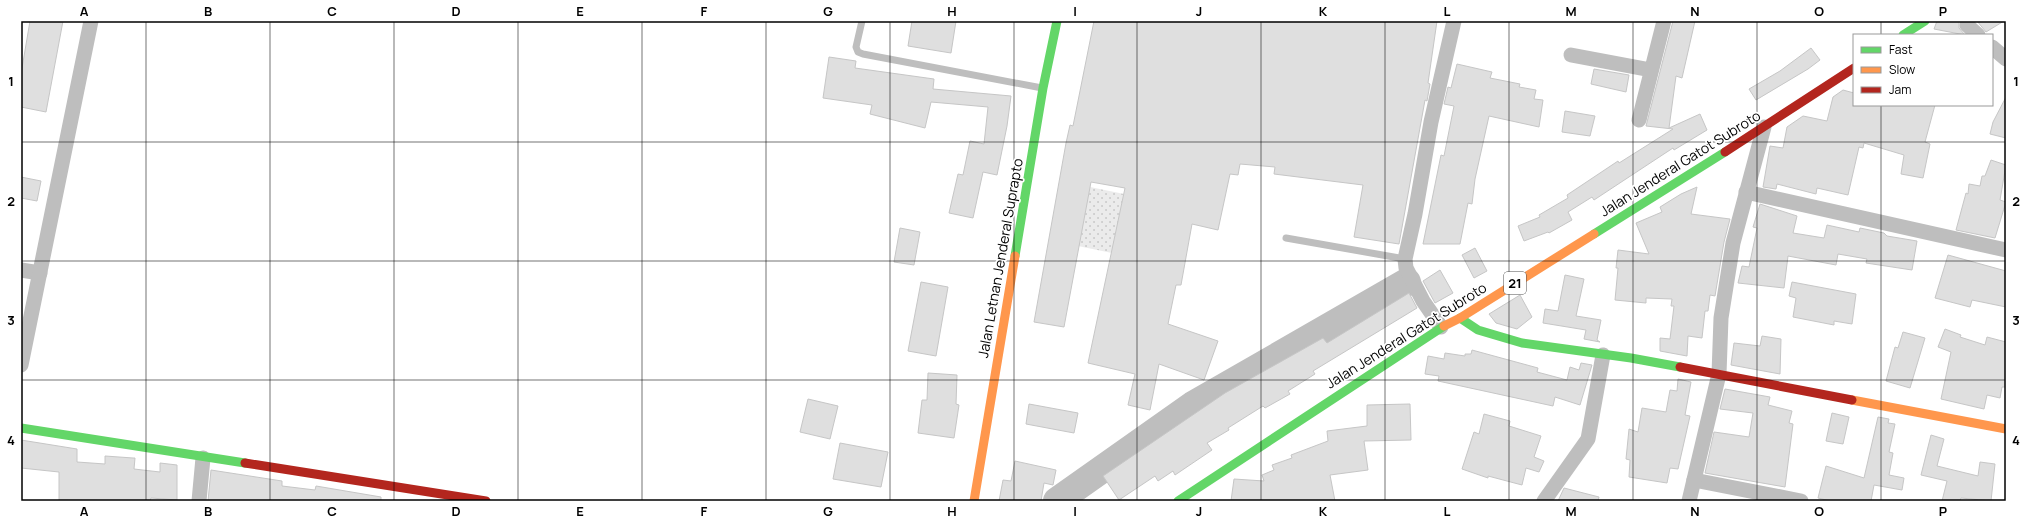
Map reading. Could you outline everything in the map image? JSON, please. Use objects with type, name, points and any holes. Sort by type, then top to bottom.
[{"type":"main road","name":"Jalan Letnan Jenderal Suprapto","points":[[974,501],[1037,87],[1057,21]]},
{"type":"main road","points":[[1906,34],[1925,21]]},
{"type":"main road","name":"Jalan Jenderal Gatot Subroto","points":[[1178,501],[1441,328],[1460,318],[1764,127],[1853,69]]},
{"type":"main road","points":[[1460,318],[1478,330],[1522,343],[1719,374],[2006,429]]},
{"type":"main road","points":[[21,428],[203,458],[486,501]]},
{"type":"street","points":[[21,365],[91,21]]},
{"type":"street","points":[[1441,328],[1423,301],[1405,264],[1431,122],[1454,21]]},
{"type":"street","points":[[1639,120],[1664,21]]},
{"type":"street","points":[[1968,21],[1967,25],[1977,34]]},
{"type":"street","points":[[1993,48],[2006,59]]},
{"type":"street","points":[[1571,55],[1651,70]]},
{"type":"street","points":[[1689,501],[1719,374],[1721,318],[1733,243],[1764,127]]},
{"type":"street","points":[[1746,192],[2006,250]]},
{"type":"street","points":[[21,270],[40,273]]},
{"type":"street","points":[[1544,501],[1588,439],[1604,355]]},
{"type":"street","points":[[199,501],[203,458]]},
{"type":"street","points":[[1694,480],[1738,495],[1801,501]]},
{"type":"lane","points":[[862,21],[856,47],[858,52],[863,54],[1037,87]]},
{"type":"lane","points":[[1286,238],[1405,264]]},
{"type":"shaded area","points":[[1090,187],[1124,194],[1112,253],[1078,246]]},
{"type":"building","points":[[30,21],[63,21],[46,112],[21,107],[21,74]]},
{"type":"building","points":[[912,21],[956,21],[951,53],[908,46]]},
{"type":"building","points":[[1094,21],[1437,21],[1428,83],[1430,84],[1427,101],[1425,100],[1399,244],[1354,237],[1363,185],[1274,174],[1275,167],[1240,164],[1238,175],[1230,174],[1218,230],[1192,224],[1181,285],[1176,285],[1168,324],[1218,341],[1204,380],[1159,364],[1150,410],[1128,405],[1135,374],[1088,363],[1125,188],[1091,182],[1064,327],[1034,322],[1066,143],[1070,125],[1073,126]]},
{"type":"building","points":[[1673,21],[1695,21],[1682,78],[1676,76],[1669,128],[1700,114],[1707,130],[1674,150],[1673,148],[1594,200],[1592,197],[1568,212],[1572,220],[1549,233],[1548,232],[1524,241],[1518,226],[1540,217],[1539,215],[1568,198],[1567,195],[1618,161],[1619,163],[1673,129],[1646,126]]},
{"type":"building","points":[[1937,21],[1959,21],[1959,28],[1964,34],[1960,34],[1934,29]]},
{"type":"building","points":[[1977,21],[2004,21],[1986,32]]},
{"type":"building","points":[[1811,48],[1820,60],[1808,69],[1756,100],[1749,89],[1780,71]]},
{"type":"building","points":[[829,57],[856,61],[855,68],[934,79],[933,89],[1011,96],[1007,126],[997,175],[983,172],[973,218],[949,213],[958,174],[963,175],[970,141],[984,144],[988,107],[931,102],[925,128],[870,114],[872,105],[823,98]]},
{"type":"building","points":[[1457,64],[1492,72],[1490,78],[1520,84],[1519,87],[1536,90],[1534,99],[1543,100],[1539,127],[1489,116],[1475,179],[1472,204],[1468,203],[1460,244],[1423,244],[1441,155],[1444,156],[1454,106],[1444,104],[1448,87],[1451,88]]},
{"type":"building","points":[[1594,69],[1629,75],[1626,92],[1591,84]]},
{"type":"building","points":[[1843,90],[1853,93],[1853,106],[1935,106],[1925,142],[1930,144],[1923,178],[1901,174],[1904,155],[1864,143],[1863,148],[1859,147],[1848,195],[1817,188],[1816,194],[1777,184],[1776,189],[1763,187],[1770,146],[1783,148],[1787,127],[1803,116],[1827,121],[1833,97]]},
{"type":"building","points":[[2006,97],[2006,138],[1990,134],[1993,122]]},
{"type":"building","points":[[1565,111],[1595,116],[1590,136],[1562,132]]},
{"type":"building","points":[[1991,160],[2006,165],[2000,200],[2006,202],[1995,238],[1956,230],[1966,193],[1968,194],[1969,184],[1980,186],[1982,176],[1985,176]]},
{"type":"building","points":[[21,177],[41,181],[37,201],[21,198]]},
{"type":"building","points":[[1697,187],[1691,214],[1730,219],[1724,242],[1715,296],[1710,295],[1708,311],[1705,311],[1702,338],[1688,336],[1687,356],[1660,351],[1660,338],[1670,339],[1674,306],[1671,306],[1672,299],[1646,298],[1646,303],[1615,300],[1618,268],[1616,268],[1618,250],[1649,254],[1636,223],[1662,212],[1660,207],[1681,194]]},
{"type":"building","points":[[1760,204],[1797,216],[1793,233],[1824,238],[1827,225],[1859,232],[1860,228],[1884,233],[1887,236],[1917,241],[1912,270],[1866,263],[1867,259],[1838,254],[1836,265],[1788,256],[1784,288],[1738,283],[1742,266],[1749,267],[1757,228],[1753,227]]},
{"type":"building","points":[[900,228],[920,232],[914,265],[894,262]]},
{"type":"building","points":[[1475,248],[1487,271],[1474,278],[1462,255]]},
{"type":"building","points":[[1948,255],[2006,271],[2006,307],[1972,300],[1970,307],[1935,298]]},
{"type":"building","points":[[1440,270],[1453,293],[1435,303],[1423,281]]},
{"type":"building","points":[[1565,275],[1584,279],[1576,316],[1601,320],[1597,340],[1600,342],[1584,339],[1586,330],[1543,323],[1545,309],[1558,311]]},
{"type":"building","points":[[921,282],[948,287],[936,356],[908,351]]},
{"type":"building","points":[[1792,282],[1856,294],[1852,324],[1834,321],[1834,325],[1793,317],[1796,298],[1789,296]]},
{"type":"building","points":[[1409,293],[1417,308],[1313,371],[1315,374],[1288,391],[1290,394],[1265,408],[1263,406],[1228,428],[1229,430],[1207,443],[1212,450],[1175,475],[1173,471],[1158,481],[1155,476],[1119,500],[1103,476],[1225,393],[1323,338],[1327,343]]},
{"type":"building","points":[[1520,295],[1532,317],[1517,329],[1496,323],[1489,314]]},
{"type":"building","points":[[1945,329],[1961,335],[1960,337],[1985,345],[1987,337],[2006,342],[2006,387],[2002,387],[2000,398],[1987,395],[1984,409],[1941,399],[1951,352],[1938,347]]},
{"type":"building","points":[[1903,332],[1925,338],[1910,388],[1886,381],[1895,347],[1898,348]]},
{"type":"building","points":[[1762,336],[1781,339],[1780,374],[1731,365],[1734,343],[1760,346]]},
{"type":"building","points":[[1472,350],[1538,368],[1537,372],[1567,380],[1570,367],[1579,370],[1581,363],[1592,365],[1580,405],[1555,397],[1553,406],[1438,381],[1439,376],[1425,374],[1428,356],[1444,359],[1445,353],[1465,356],[1465,354],[1471,354]]},
{"type":"building","points":[[928,373],[957,375],[956,404],[959,405],[954,438],[918,433],[922,400],[927,400]]},
{"type":"building","points":[[1678,379],[1691,382],[1685,415],[1690,416],[1678,469],[1670,468],[1667,483],[1629,477],[1630,460],[1626,459],[1629,429],[1638,432],[1642,408],[1666,412],[1670,390],[1677,391]]},
{"type":"building","points":[[1725,389],[1770,397],[1768,405],[1792,411],[1789,423],[1793,424],[1785,487],[1705,473],[1714,432],[1749,437],[1753,413],[1720,409]]},
{"type":"building","points":[[808,399],[838,406],[830,439],[800,432]]},
{"type":"building","points":[[1029,404],[1078,413],[1074,433],[1026,424]]},
{"type":"building","points":[[1410,404],[1411,440],[1364,441],[1368,470],[1330,475],[1335,501],[1231,501],[1234,479],[1264,481],[1262,475],[1274,470],[1272,465],[1292,458],[1291,455],[1328,441],[1327,431],[1367,426],[1367,405]]},
{"type":"building","points":[[1832,413],[1849,417],[1843,444],[1826,441]]},
{"type":"building","points":[[1484,414],[1510,421],[1509,426],[1541,436],[1534,457],[1544,461],[1539,472],[1526,468],[1522,485],[1488,476],[1488,478],[1462,469],[1474,432],[1479,434]]},
{"type":"building","points":[[1878,417],[1889,419],[1888,423],[1895,424],[1889,452],[1893,453],[1889,475],[1904,478],[1902,490],[1874,485],[1871,501],[1830,501],[1818,498],[1826,466],[1864,478]]},
{"type":"building","points":[[1931,435],[1944,439],[1937,466],[1978,476],[1980,462],[1995,464],[1991,501],[1961,498],[1960,501],[1942,501],[1947,481],[1921,475]]},
{"type":"building","points":[[21,440],[77,449],[77,462],[105,464],[105,456],[135,458],[134,469],[160,472],[160,463],[177,465],[177,500],[151,498],[150,501],[59,500],[59,472],[21,468]]},
{"type":"building","points":[[840,443],[888,452],[881,487],[833,479]]},
{"type":"building","points":[[1015,461],[1056,470],[1053,485],[1044,483],[1041,501],[999,501],[1003,480],[1011,481]]},
{"type":"building","points":[[211,470],[282,481],[282,486],[315,490],[316,486],[381,497],[381,501],[208,501]]},
{"type":"building","points":[[1564,488],[1599,497],[1598,501],[1558,501]]},
{"type":"waterway","points":[[1057,501],[1193,405],[1407,282]]},
{"type":"traffic: fast","points":[[1015,256],[1043,88],[1057,21]]},
{"type":"traffic: fast","points":[[1905,34],[1925,21]]},
{"type":"traffic: fast","points":[[1594,234],[1725,152]]},
{"type":"traffic: fast","points":[[1460,318],[1478,330],[1522,343],[1631,358],[1680,367]]},
{"type":"traffic: fast","points":[[1178,501],[1444,326]]},
{"type":"traffic: fast","points":[[21,428],[245,463]]},
{"type":"traffic: slow","points":[[1444,326],[1460,318],[1594,234]]},
{"type":"traffic: slow","points":[[974,501],[1015,256]]},
{"type":"traffic: slow","points":[[1852,400],[2006,429]]},
{"type":"traffic: jam","points":[[1725,152],[1853,69]]},
{"type":"traffic: jam","points":[[1680,367],[1852,400]]},
{"type":"traffic: jam","points":[[245,463],[486,501]]}]
